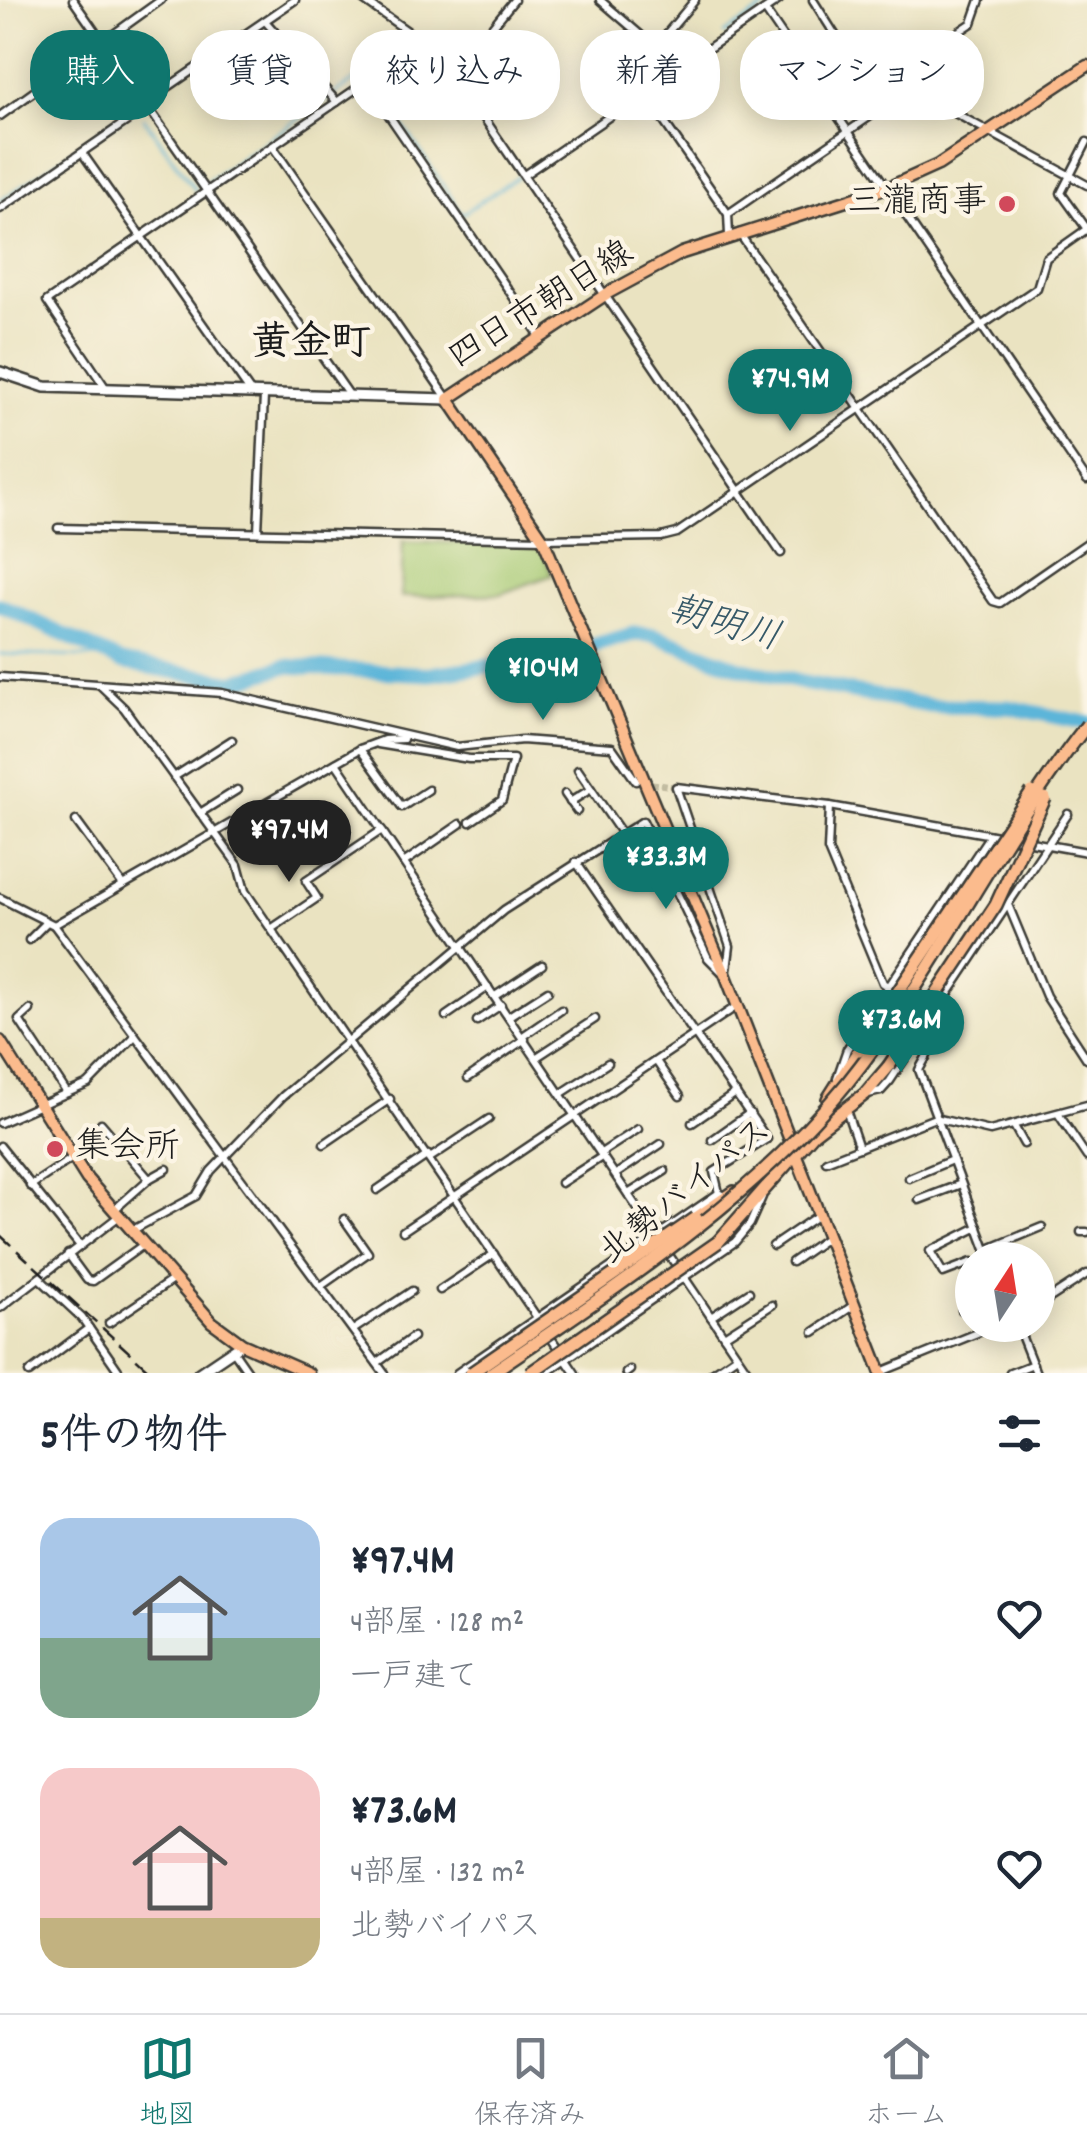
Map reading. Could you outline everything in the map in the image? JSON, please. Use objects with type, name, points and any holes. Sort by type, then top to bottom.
[{"type":"highway","name":"北勢バイパス","points":[[490,1373],[701,1226],[814,1122],[904,1004],[1087,723]]},
{"type":"highway","points":[[530,1373],[718,1242],[764,1191],[1044,775],[1087,723]]},
{"type":"highway","points":[[471,1373],[696,1218],[723,1195],[758,1175],[865,1094],[889,1066],[996,905],[1078,737]]},
{"type":"main road","name":"四日市朝日線","points":[[881,1372],[726,976],[545,543],[448,400],[540,336],[682,252],[887,188],[938,166],[1087,66]]},
{"type":"main road","points":[[0,1040],[115,1214],[212,1322],[238,1347],[308,1373]]},
{"type":"street","points":[[73,0],[94,30]]},
{"type":"street","points":[[120,30],[161,0]]},
{"type":"street","points":[[170,88],[295,0]]},
{"type":"street","points":[[362,0],[403,30]]},
{"type":"street","points":[[490,30],[514,0]]},
{"type":"street","points":[[600,0],[632,30]]},
{"type":"street","points":[[670,30],[695,0]]},
{"type":"street","points":[[720,39],[778,0]]},
{"type":"street","points":[[814,0],[831,30]]},
{"type":"street","points":[[963,30],[972,23],[980,0]]},
{"type":"street","points":[[766,8],[1087,480]]},
{"type":"street","points":[[265,21],[334,98]]},
{"type":"street","points":[[108,390],[46,301],[273,148],[350,89]]},
{"type":"street","points":[[0,116],[30,94]]},
{"type":"street","points":[[0,208],[127,120]]},
{"type":"street","points":[[155,120],[351,397]]},
{"type":"street","points":[[396,120],[540,336]]},
{"type":"street","points":[[486,120],[608,293],[781,553]]},
{"type":"street","points":[[523,173],[603,120]]},
{"type":"street","points":[[663,120],[728,214],[734,233],[993,601],[1000,603],[1087,543]]},
{"type":"street","points":[[728,214],[860,120]]},
{"type":"street","points":[[967,120],[1087,185]]},
{"type":"street","points":[[58,528],[545,543],[677,533],[1037,288],[1046,258],[1087,229],[1060,193],[1087,142]]},
{"type":"street","points":[[273,148],[448,400]]},
{"type":"street","points":[[83,154],[258,396],[258,532]]},
{"type":"street","points":[[0,372],[45,387],[448,400]]},
{"type":"street","points":[[0,677],[235,695],[414,739],[471,748],[522,740],[612,746],[636,782]]},
{"type":"street","points":[[100,685],[124,708],[238,865],[245,891],[274,927],[575,1373]]},
{"type":"street","points":[[29,940],[50,924],[360,749],[372,743],[414,739]]},
{"type":"street","points":[[174,778],[232,740]]},
{"type":"street","points":[[372,743],[470,759],[512,759],[502,800],[470,822]]},
{"type":"street","points":[[360,749],[402,807],[428,790]]},
{"type":"street","points":[[336,763],[749,1373]]},
{"type":"street","points":[[578,770],[622,834]]},
{"type":"street","points":[[726,976],[730,946],[676,787],[830,806],[1087,852]]},
{"type":"street","points":[[577,811],[568,798],[591,789]]},
{"type":"street","points":[[200,814],[237,790]]},
{"type":"street","points":[[830,806],[828,850],[888,991],[944,1025],[919,1070],[983,1242]]},
{"type":"street","points":[[865,1094],[874,1095],[890,1081],[1068,814]]},
{"type":"street","points":[[76,821],[124,885]]},
{"type":"street","points":[[130,1231],[196,1196],[283,1096],[516,900],[642,821],[708,958],[726,976]]},
{"type":"street","points":[[405,862],[460,824]]},
{"type":"street","points":[[274,927],[317,898],[306,882],[382,830]]},
{"type":"street","points":[[837,1085],[841,1058],[990,835]]},
{"type":"street","points":[[458,1373],[656,1234],[723,1195],[714,1172],[767,1139],[576,862]]},
{"type":"street","points":[[1,900],[50,924],[384,1373]]},
{"type":"street","points":[[1009,906],[1046,996],[1087,1059]]},
{"type":"street","points":[[495,996],[542,966]]},
{"type":"street","points":[[446,1016],[488,986]]},
{"type":"street","points":[[509,1016],[548,991]]},
{"type":"street","points":[[476,1021],[501,1005]]},
{"type":"street","points":[[403,1231],[738,1006]]},
{"type":"street","points":[[30,1010],[19,1020],[67,1092]]},
{"type":"street","points":[[468,1078],[561,1010]]},
{"type":"street","points":[[537,1057],[595,1019]]},
{"type":"street","points":[[0,1122],[88,1084],[135,1036]]},
{"type":"street","points":[[656,1061],[680,1096]]},
{"type":"street","points":[[562,1093],[608,1063]]},
{"type":"street","points":[[692,1123],[736,1094]]},
{"type":"street","points":[[324,1144],[390,1099]]},
{"type":"street","points":[[830,1157],[935,1118],[990,1131],[1087,1105]]},
{"type":"street","points":[[845,1109],[859,1148]]},
{"type":"street","points":[[712,1140],[750,1113]]},
{"type":"street","points":[[1059,1115],[1087,1157]]},
{"type":"street","points":[[376,1190],[489,1118]]},
{"type":"street","points":[[101,1123],[149,1179]]},
{"type":"street","points":[[1014,1126],[1024,1144]]},
{"type":"street","points":[[561,1183],[638,1129]]},
{"type":"street","points":[[616,1174],[661,1144]]},
{"type":"street","points":[[0,1146],[80,1246]]},
{"type":"street","points":[[30,1186],[74,1157]]},
{"type":"street","points":[[909,1178],[952,1160]]},
{"type":"street","points":[[0,1308],[80,1246],[149,1179],[166,1169]]},
{"type":"street","points":[[628,1194],[665,1170]]},
{"type":"street","points":[[919,1200],[961,1184]]},
{"type":"street","points":[[546,1373],[686,1280],[743,1234],[764,1191]]},
{"type":"street","points":[[772,1246],[820,1214]]},
{"type":"street","points":[[320,1286],[368,1254],[344,1219]]},
{"type":"street","points":[[1013,1242],[1042,1227]]},
{"type":"street","points":[[955,1268],[943,1273],[930,1251],[978,1228]]},
{"type":"street","points":[[792,1262],[828,1237]]},
{"type":"street","points":[[68,1254],[87,1280],[93,1281],[143,1245]]},
{"type":"street","points":[[440,1290],[494,1254]]},
{"type":"street","points":[[1055,1295],[1087,1274]]},
{"type":"street","points":[[39,1278],[89,1328],[118,1370],[107,1373]]},
{"type":"street","points":[[109,1323],[174,1279]]},
{"type":"street","points":[[353,1330],[412,1290]]},
{"type":"street","points":[[711,1316],[749,1292]]},
{"type":"street","points":[[814,1332],[854,1304]]},
{"type":"street","points":[[724,1336],[772,1305]]},
{"type":"street","points":[[29,1373],[89,1328]]},
{"type":"street","points":[[377,1363],[413,1337]]},
{"type":"street","points":[[881,1372],[955,1342]]},
{"type":"street","points":[[1010,1373],[1035,1369],[1024,1342]]},
{"type":"street","points":[[199,1373],[238,1347],[248,1373]]},
{"type":"street","points":[[712,1373],[737,1356]]},
{"type":"green space","points":[[403,541],[541,545],[552,575],[500,594],[401,597]]},
{"type":"waterway","points":[[724,34],[766,7]]},
{"type":"waterway","points":[[208,181],[367,72],[462,214],[520,175]]},
{"type":"waterway","points":[[0,201],[119,120]]},
{"type":"waterway","points":[[145,120],[195,190]]},
{"type":"waterway","name":"朝明川","points":[[0,605],[122,662],[234,682],[286,666],[430,674],[550,658],[633,634],[654,635],[740,668],[803,683],[930,706],[1008,707],[1087,723]]},
{"type":"waterway","points":[[0,654],[112,658]]},
{"type":"tunnel","points":[[643,782],[676,787]]},
{"type":"railway","points":[[0,1235],[152,1373]]},
{"type":"place","name":"三瀧商事","points":[[1007,204]]},
{"type":"place","name":"集会所","points":[[55,1149]]},
{"type":"district","name":"黄金町","points":[[311,345]]}]
